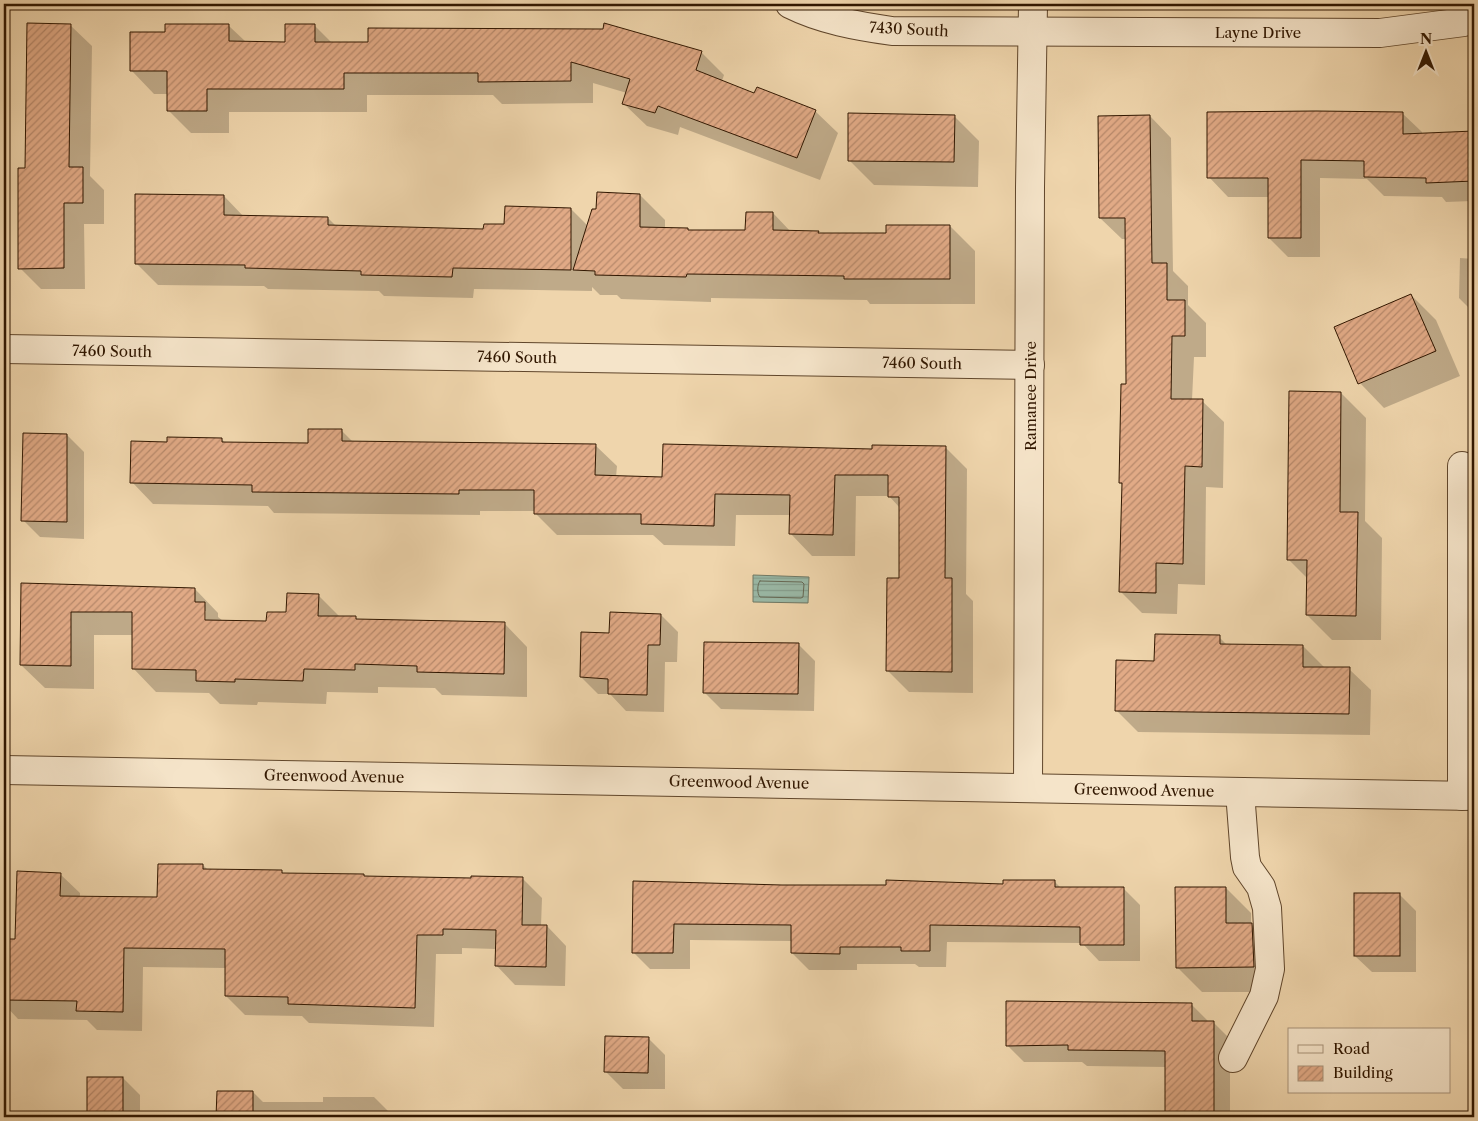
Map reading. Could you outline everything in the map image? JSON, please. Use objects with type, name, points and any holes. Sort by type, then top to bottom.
[{"type":"street","name":"7430 South","points":[[790,4],[809,13],[850,25],[892,31],[1033,32]]},
{"type":"street","name":"Ramanee Drive","points":[[1028,787],[1030,188],[1033,4]]},
{"type":"street","name":"Layne Drive","points":[[1033,32],[1380,33],[1464,22],[1465,4]]},
{"type":"street","name":"7460 South","points":[[4,349],[1030,365]]},
{"type":"street","points":[[1462,466],[1468,796]]},
{"type":"street","name":"Greenwood Avenue","points":[[4,770],[1468,796]]},
{"type":"street","points":[[1233,1058],[1264,996],[1270,970],[1268,908],[1261,887],[1247,868],[1240,792]]},
{"type":"water","points":[[753,575],[809,577],[808,603],[753,602]]},
{"type":"building","points":[[27,23],[71,24],[69,167],[83,167],[83,203],[64,203],[64,268],[18,269],[18,168],[25,168]]},
{"type":"building","points":[[604,23],[702,51],[696,70],[754,93],[757,87],[816,110],[797,158],[658,106],[655,113],[622,104],[630,79],[571,62],[571,81],[478,82],[478,73],[344,73],[344,89],[207,89],[207,111],[167,111],[167,71],[130,71],[130,32],[165,32],[165,24],[229,24],[229,41],[285,42],[285,24],[315,24],[315,42],[368,42],[368,28],[603,29]]},
{"type":"building","points":[[1207,112],[1403,112],[1403,134],[1474,131],[1474,181],[1426,183],[1426,178],[1364,177],[1364,161],[1301,160],[1301,238],[1268,238],[1268,178],[1207,178]]},
{"type":"building","points":[[848,113],[955,115],[954,162],[848,161]]},
{"type":"building","points":[[1150,115],[1152,263],[1167,263],[1167,300],[1185,300],[1185,336],[1172,336],[1171,399],[1203,399],[1202,467],[1185,466],[1183,564],[1156,563],[1156,593],[1119,592],[1122,483],[1119,483],[1121,384],[1126,384],[1125,218],[1099,218],[1098,116]]},
{"type":"building","points":[[597,192],[640,194],[640,227],[688,228],[688,230],[745,230],[746,212],[773,212],[773,230],[819,231],[818,233],[886,233],[886,225],[950,225],[950,279],[844,279],[844,276],[687,274],[686,277],[595,275],[595,271],[573,270],[592,209],[596,209]]},
{"type":"building","points":[[135,194],[224,195],[224,215],[328,217],[328,225],[483,229],[484,224],[504,224],[505,206],[571,208],[571,270],[453,268],[452,277],[361,275],[361,271],[245,268],[245,265],[135,264]]},
{"type":"building","points":[[1411,294],[1436,351],[1358,384],[1334,327]]},
{"type":"building","points":[[1289,391],[1341,392],[1340,512],[1358,512],[1356,616],[1306,615],[1307,560],[1287,560]]},
{"type":"building","points":[[308,429],[342,429],[342,441],[596,444],[595,475],[662,477],[663,444],[872,449],[872,445],[946,446],[945,578],[952,578],[952,672],[886,671],[887,578],[899,578],[899,497],[888,497],[888,475],[835,475],[833,535],[789,534],[790,495],[715,494],[714,526],[641,524],[641,514],[534,514],[534,490],[459,490],[459,494],[252,492],[252,485],[130,483],[131,441],[167,442],[167,437],[222,438],[222,442],[308,443]]},
{"type":"building","points":[[23,433],[67,434],[67,522],[21,521]]},
{"type":"building","points":[[21,583],[195,588],[195,602],[205,602],[205,620],[266,621],[267,612],[286,612],[287,593],[319,594],[318,616],[356,616],[356,619],[505,622],[504,674],[417,672],[417,666],[355,664],[355,670],[304,669],[303,681],[235,679],[235,682],[196,681],[196,670],[132,669],[132,612],[71,612],[71,666],[20,665]]},
{"type":"building","points":[[610,612],[661,614],[660,645],[648,645],[647,695],[608,694],[608,679],[580,677],[581,632],[609,633]]},
{"type":"building","points":[[1155,634],[1220,635],[1220,644],[1303,645],[1303,667],[1350,667],[1349,714],[1115,711],[1116,660],[1154,661]]},
{"type":"building","points":[[704,642],[799,643],[798,694],[703,693]]},
{"type":"building","points":[[158,864],[203,864],[203,869],[282,870],[282,873],[364,874],[364,876],[523,877],[522,925],[547,925],[546,967],[495,966],[496,930],[443,929],[443,935],[417,935],[415,1008],[288,1004],[288,997],[225,996],[225,949],[124,948],[123,1012],[76,1011],[77,1001],[4,1000],[4,939],[15,939],[17,871],[61,873],[60,896],[157,897]]},
{"type":"building","points":[[886,880],[1003,884],[1003,880],[1055,880],[1055,887],[1124,887],[1124,945],[1080,945],[1080,927],[930,925],[930,951],[901,951],[901,947],[840,947],[840,954],[791,953],[791,925],[674,924],[673,953],[632,953],[633,881],[782,885],[886,885]]},
{"type":"building","points":[[1175,887],[1226,887],[1226,923],[1252,923],[1254,967],[1176,968]]},
{"type":"building","points":[[1354,893],[1400,893],[1400,956],[1354,956]]},
{"type":"building","points":[[1006,1001],[1192,1003],[1192,1021],[1214,1021],[1214,1112],[1165,1112],[1165,1051],[1068,1050],[1068,1045],[1006,1046]]},
{"type":"building","points":[[605,1036],[649,1037],[648,1073],[604,1072]]},
{"type":"building","points":[[87,1077],[123,1077],[123,1117],[87,1117]]},
{"type":"building","points":[[217,1091],[253,1091],[253,1117],[216,1117]]}]
